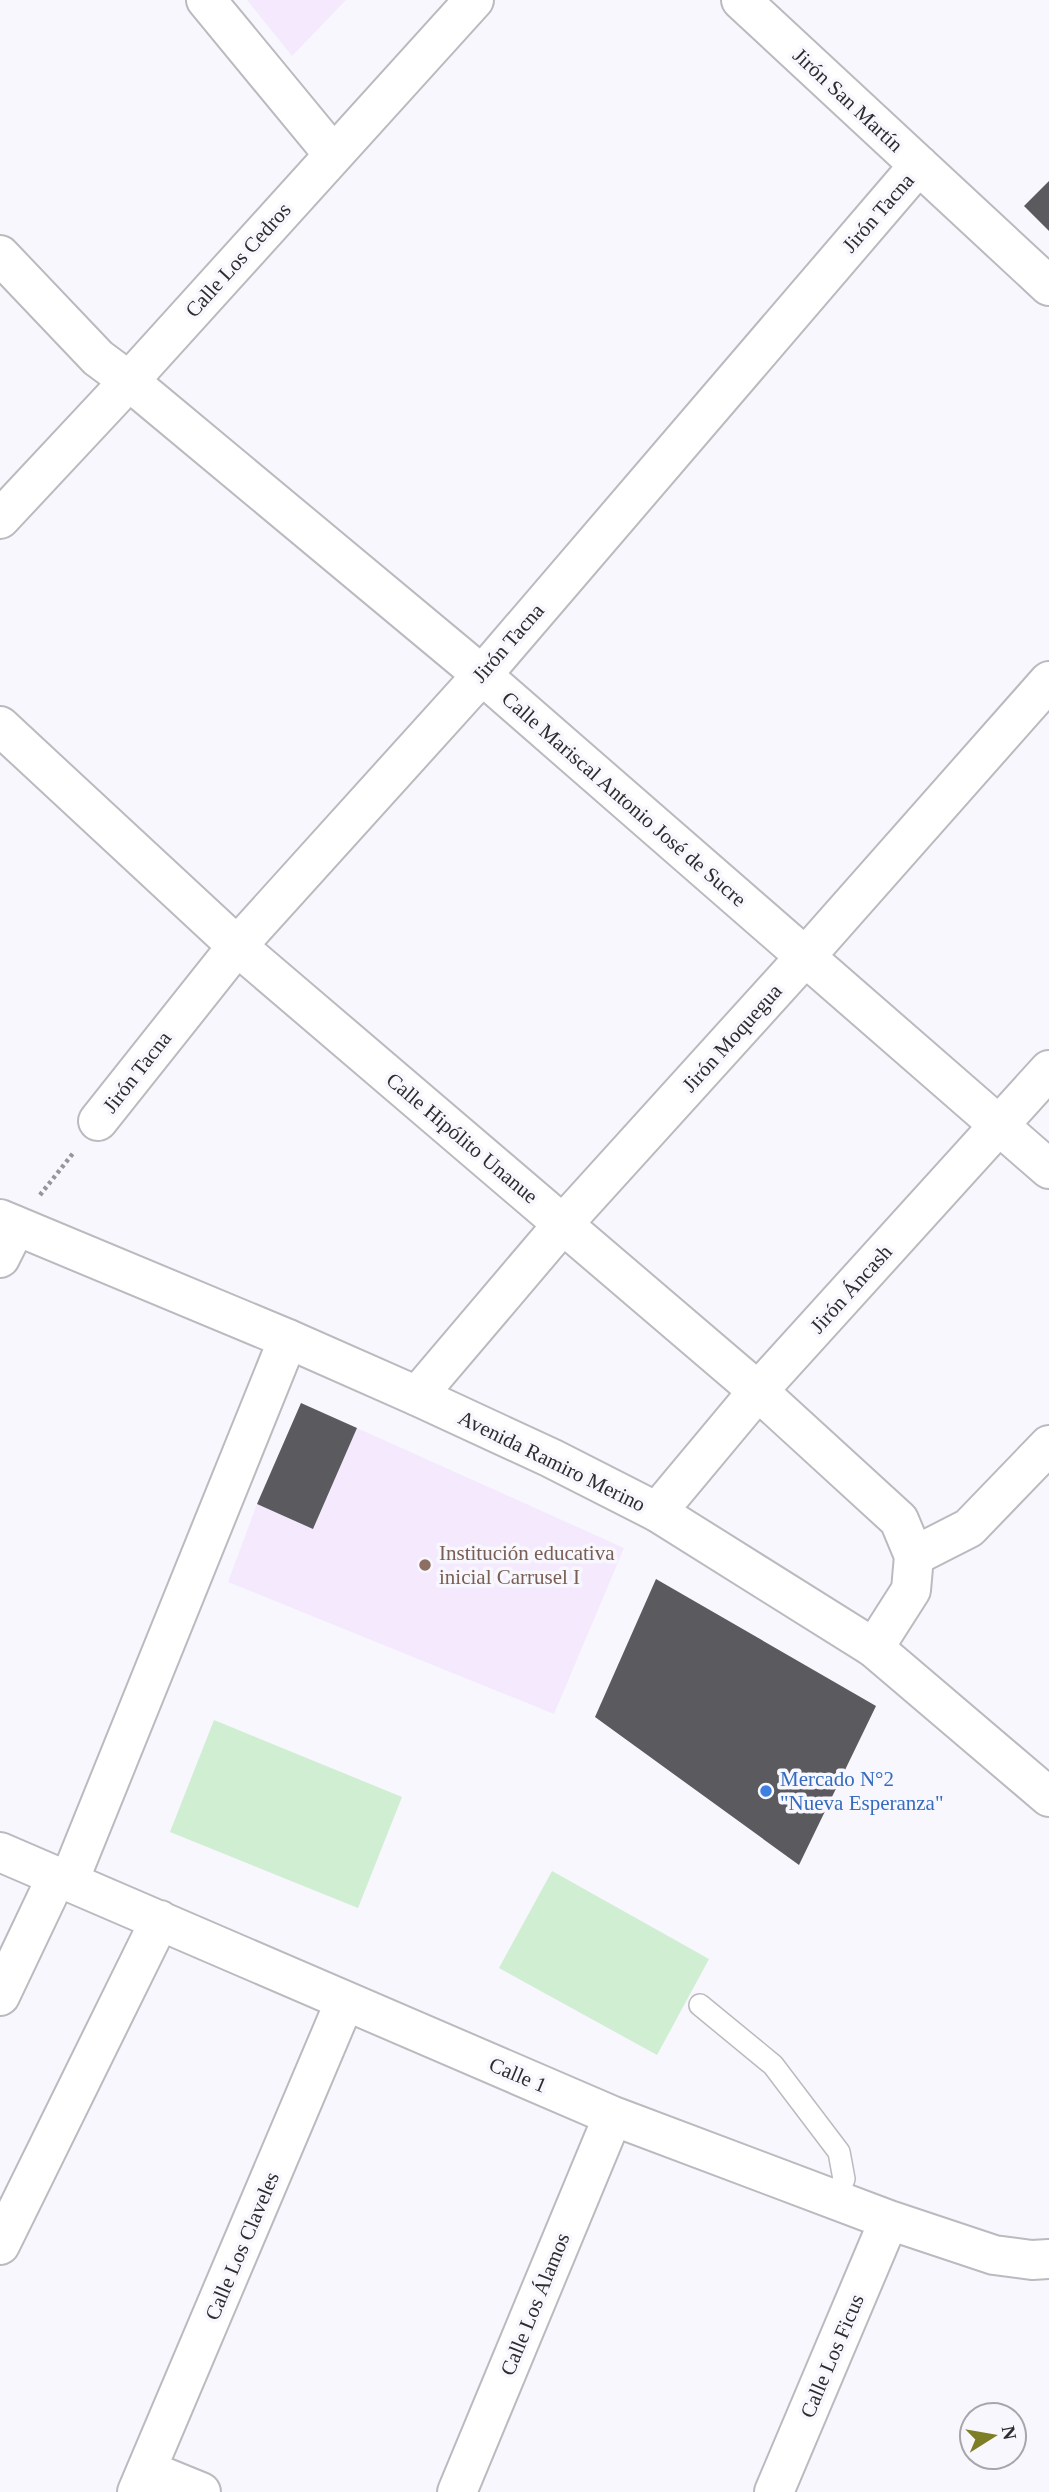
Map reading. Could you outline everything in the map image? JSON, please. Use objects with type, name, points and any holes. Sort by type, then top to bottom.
[{"type":"street","points":[[206,0],[332,154]]},
{"type":"street","name":"Calle Los Cedros","points":[[0,519],[129,381],[474,0]]},
{"type":"street","name":"Jirón San Martín","points":[[740,0],[1049,286]]},
{"type":"street","name":"Jirón Tacna","points":[[98,1121],[237,946],[482,675],[919,165]]},
{"type":"street","name":"Calle Mariscal Antonio José de Sucre","points":[[0,256],[98,358],[482,675],[1049,1169]]},
{"type":"street","name":"Jirón Moquegua","points":[[417,1396],[563,1224],[805,957],[1049,681]]},
{"type":"street","name":"Calle Hipólito Unanue","points":[[0,726],[237,946],[758,1391],[899,1520],[914,1556]]},
{"type":"street","name":"Jirón Áncash","points":[[657,1512],[758,1391],[1049,1070]]},
{"type":"street","name":"Avenida Ramiro Merino","points":[[5,1234],[288,1339],[551,1458],[657,1512],[874,1648],[1049,1797]]},
{"type":"street","points":[[0,1996],[63,1879],[288,1339]]},
{"type":"street","points":[[874,1648],[911,1590],[914,1556],[969,1528],[1049,1445]]},
{"type":"street","name":"Calle 1","points":[[0,1852],[613,2116],[889,2220],[994,2255],[1032,2260],[1049,2259]]},
{"type":"street","points":[[0,2245],[160,1920]]},
{"type":"street","name":"Calle Los Claveles","points":[[142,2481],[345,2001]]},
{"type":"street","name":"Calle Los Álamos","points":[[457,2492],[613,2116]]},
{"type":"street","name":"Calle Los Ficus","points":[[774,2492],[889,2220]]},
{"type":"street","points":[[142,2481],[201,2492]]},
{"type":"lane","points":[[701,2005],[773,2065],[839,2151],[844,2179],[835,2199]]},
{"type":"path","points":[[5,1234],[98,1121]]},
{"type":"shaded area","points":[[247,0],[346,0],[292,56]]},
{"type":"shaded area","name":"Institución educativa inicial Carrusel I","points":[[357,1428],[624,1548],[554,1714],[228,1582],[257,1504],[313,1528]]},
{"type":"green space","points":[[214,1720],[402,1797],[358,1908],[170,1832]]},
{"type":"green space","points":[[552,1871],[709,1959],[657,2055],[499,1968]]},
{"type":"building","points":[[1049,181],[1049,231],[1024,206]]},
{"type":"building","points":[[301,1403],[357,1428],[313,1529],[257,1504]]},
{"type":"building","name":"Mercado N°2 \"Nueva Esperanza\"","points":[[656,1579],[876,1706],[799,1865],[595,1717]]},
{"type":"place","name":"Institución educativa inicial Carrusel I","points":[[425,1565]]},
{"type":"place","name":"Mercado N°2 \"Nueva Esperanza\"","points":[[766,1791]]}]
